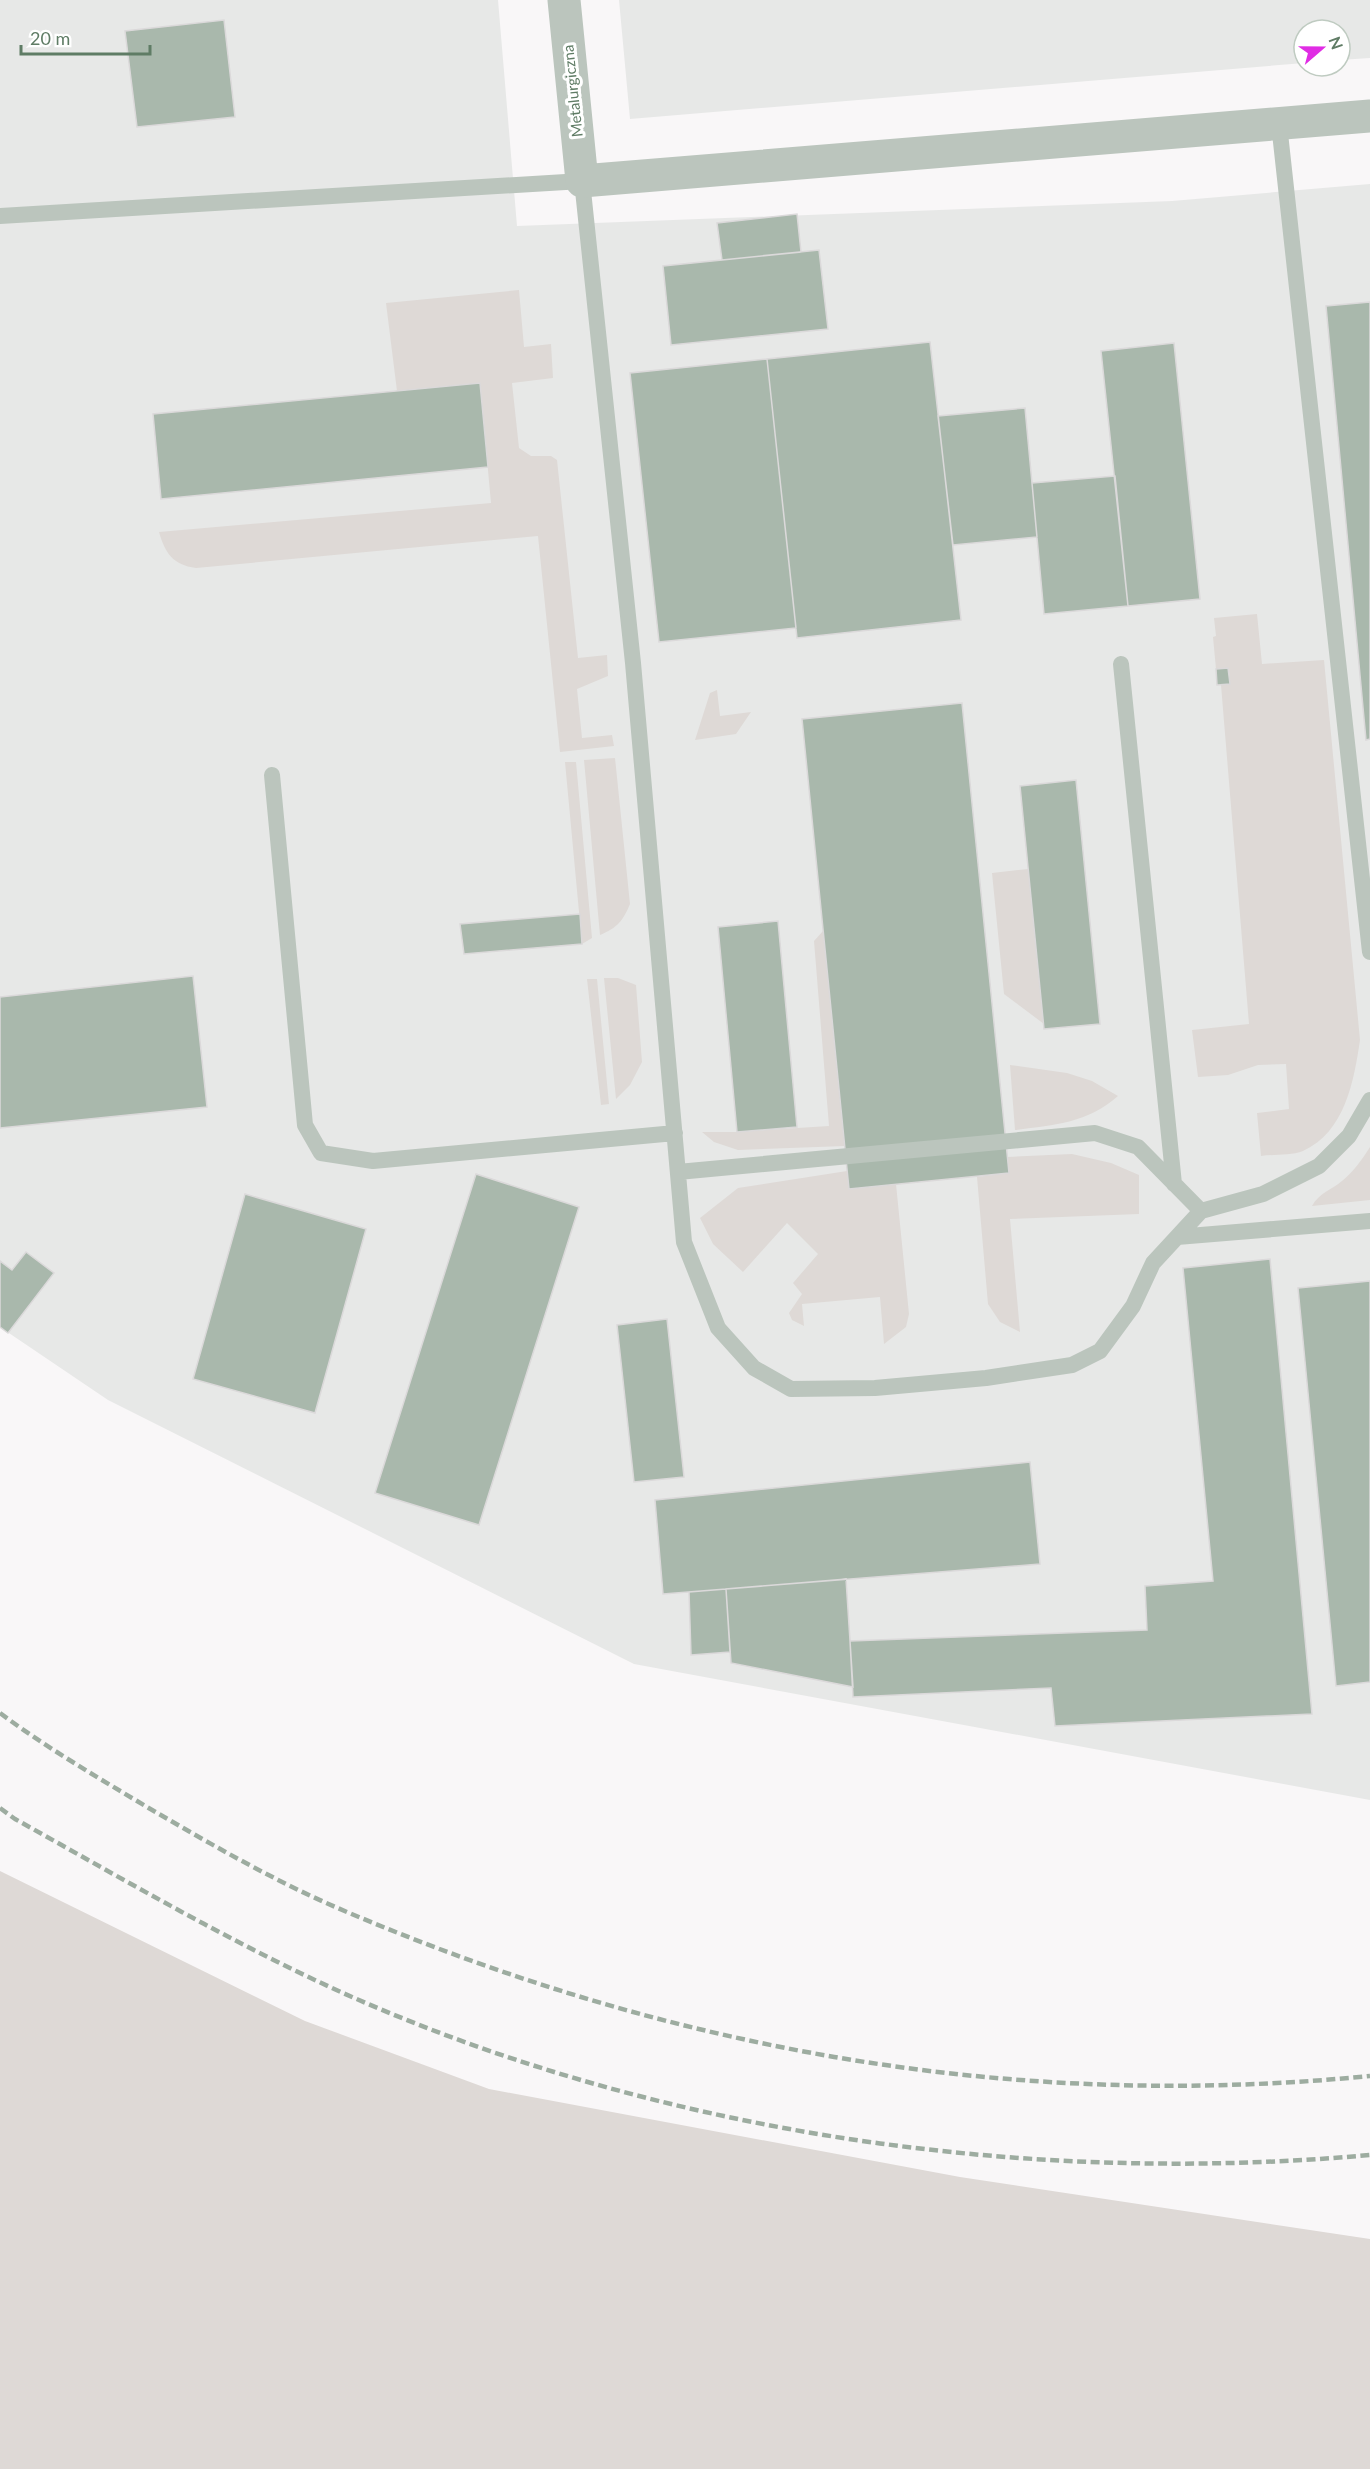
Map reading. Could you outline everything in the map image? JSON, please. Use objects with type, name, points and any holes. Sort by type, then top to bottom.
[{"type":"street","name":"Metalurgiczna","points":[[564,0],[582,181]]},
{"type":"street","points":[[582,181],[1370,116]]},
{"type":"lane","points":[[1279,124],[1370,952]]},
{"type":"lane","points":[[0,216],[582,181],[633,663],[684,1242],[718,1328],[754,1368],[791,1389],[875,1388],[986,1378],[1072,1365],[1100,1351],[1133,1306],[1153,1263],[1201,1211],[1263,1194],[1319,1166],[1348,1136],[1370,1100]]},
{"type":"lane","points":[[1121,664],[1174,1184]]},
{"type":"lane","points":[[272,775],[305,1125],[321,1152],[373,1161],[675,1133]]},
{"type":"lane","points":[[678,1172],[1095,1133],[1138,1147],[1201,1211]]},
{"type":"lane","points":[[1177,1237],[1370,1221]]},
{"type":"shaded area","points":[[0,0],[498,0],[517,226],[1172,201],[1370,184],[1370,1800],[634,1664],[108,1400],[0,1327]]},
{"type":"shaded area","points":[[619,0],[1370,0],[1370,58],[1352,59],[1352,18],[1292,18],[1292,64],[630,119]]},
{"type":"shaded area","points":[[519,290],[524,347],[551,344],[553,378],[512,383],[519,448],[531,456],[551,456],[557,460],[578,658],[607,655],[608,676],[577,689],[582,738],[612,735],[614,746],[560,752],[538,536],[196,568],[181,564],[171,557],[159,532],[491,503],[480,383],[397,391],[386,303]]},
{"type":"shaded area","points":[[1257,614],[1262,664],[1324,660],[1360,1040],[1345,1104],[1329,1131],[1317,1142],[1298,1153],[1261,1156],[1257,1113],[1289,1109],[1286,1064],[1258,1065],[1228,1075],[1198,1077],[1192,1030],[1249,1024],[1221,685],[1230,684],[1229,669],[1216,669],[1213,637],[1216,636],[1214,618]]},
{"type":"shaded area","points":[[717,690],[720,716],[751,712],[736,734],[695,740],[710,693]]},
{"type":"shaded area","points":[[615,758],[630,904],[619,923],[600,935],[584,760]]},
{"type":"shaded area","points":[[565,762],[576,762],[592,938],[582,944]]},
{"type":"shaded area","points":[[1028,869],[1044,1024],[1004,994],[992,873]]},
{"type":"shaded area","points":[[823,931],[845,1146],[738,1150],[714,1142],[702,1132],[829,1126],[814,941]]},
{"type":"shaded area","points":[[604,978],[618,978],[636,985],[642,1062],[630,1085],[616,1099]]},
{"type":"shaded area","points":[[587,979],[597,979],[609,1104],[601,1105]]},
{"type":"shaded area","points":[[1010,1065],[1067,1073],[1092,1081],[1118,1096],[1094,1112],[1070,1121],[1015,1130]]},
{"type":"shaded area","points":[[1370,1147],[1370,1200],[1312,1206],[1322,1195],[1350,1174]]},
{"type":"shaded area","points":[[1072,1154],[1111,1163],[1139,1175],[1139,1214],[1010,1219],[1020,1332],[1000,1322],[988,1304],[977,1177],[1009,1173],[1007,1157]]},
{"type":"shaded area","points":[[847,1171],[849,1189],[896,1184],[909,1314],[906,1327],[884,1344],[880,1297],[802,1304],[804,1326],[792,1320],[789,1313],[802,1294],[793,1283],[818,1254],[787,1223],[743,1272],[713,1244],[700,1218],[738,1188]]},
{"type":"shaded area","points":[[0,1871],[305,2021],[489,2089],[960,2177],[1370,2239],[1370,2469],[0,2469]]},
{"type":"building","points":[[224,20],[235,117],[137,127],[125,31]]},
{"type":"building","points":[[797,214],[801,252],[722,260],[717,223]]},
{"type":"building","points":[[819,250],[828,329],[671,345],[663,266]]},
{"type":"building","points":[[1370,302],[1370,739],[1366,740],[1326,306]]},
{"type":"building","points":[[930,342],[961,620],[797,638],[767,359]]},
{"type":"building","points":[[1174,343],[1200,599],[1128,606],[1101,351]]},
{"type":"building","points":[[767,359],[796,628],[659,642],[630,373]]},
{"type":"building","points":[[480,383],[488,467],[161,499],[153,414]]},
{"type":"building","points":[[1025,408],[1037,537],[953,545],[938,416]]},
{"type":"building","points":[[1115,476],[1128,606],[1044,614],[1032,483]]},
{"type":"building","points":[[1228,668],[1230,684],[1217,685],[1216,669]]},
{"type":"building","points":[[962,703],[1009,1173],[849,1189],[802,719]]},
{"type":"building","points":[[1076,780],[1100,1024],[1044,1029],[1020,786]]},
{"type":"building","points":[[580,914],[582,944],[464,954],[460,924]]},
{"type":"building","points":[[778,921],[797,1127],[737,1132],[718,927]]},
{"type":"building","points":[[193,976],[207,1107],[0,1128],[0,997]]},
{"type":"building","points":[[476,1174],[579,1207],[479,1525],[375,1493]]},
{"type":"building","points":[[245,1194],[366,1229],[315,1413],[193,1379]]},
{"type":"building","points":[[26,1252],[54,1273],[8,1333],[0,1327],[0,1261],[12,1270]]},
{"type":"building","points":[[1270,1259],[1312,1714],[1055,1726],[1051,1688],[853,1697],[850,1641],[1147,1630],[1145,1586],[1213,1581],[1183,1268]]},
{"type":"building","points":[[1370,1281],[1370,1682],[1336,1686],[1298,1288]]},
{"type":"building","points":[[667,1319],[684,1477],[634,1482],[617,1325]]},
{"type":"building","points":[[1030,1462],[1040,1564],[663,1594],[655,1500]]},
{"type":"building","points":[[846,1579],[853,1687],[731,1663],[726,1589]]},
{"type":"building","points":[[726,1589],[730,1652],[691,1655],[689,1592]]},
{"type":"railway","points":[[0,1713],[54,1750],[147,1807],[296,1889],[347,1912],[471,1960],[595,2001],[721,2034],[848,2059],[976,2076],[1106,2085],[1237,2085],[1370,2076]]},
{"type":"railway","points":[[0,1808],[15,1819],[177,1909],[259,1953],[343,1993],[464,2042],[588,2082],[716,2114],[846,2138],[977,2155],[1109,2163],[1240,2163],[1370,2155]]}]
